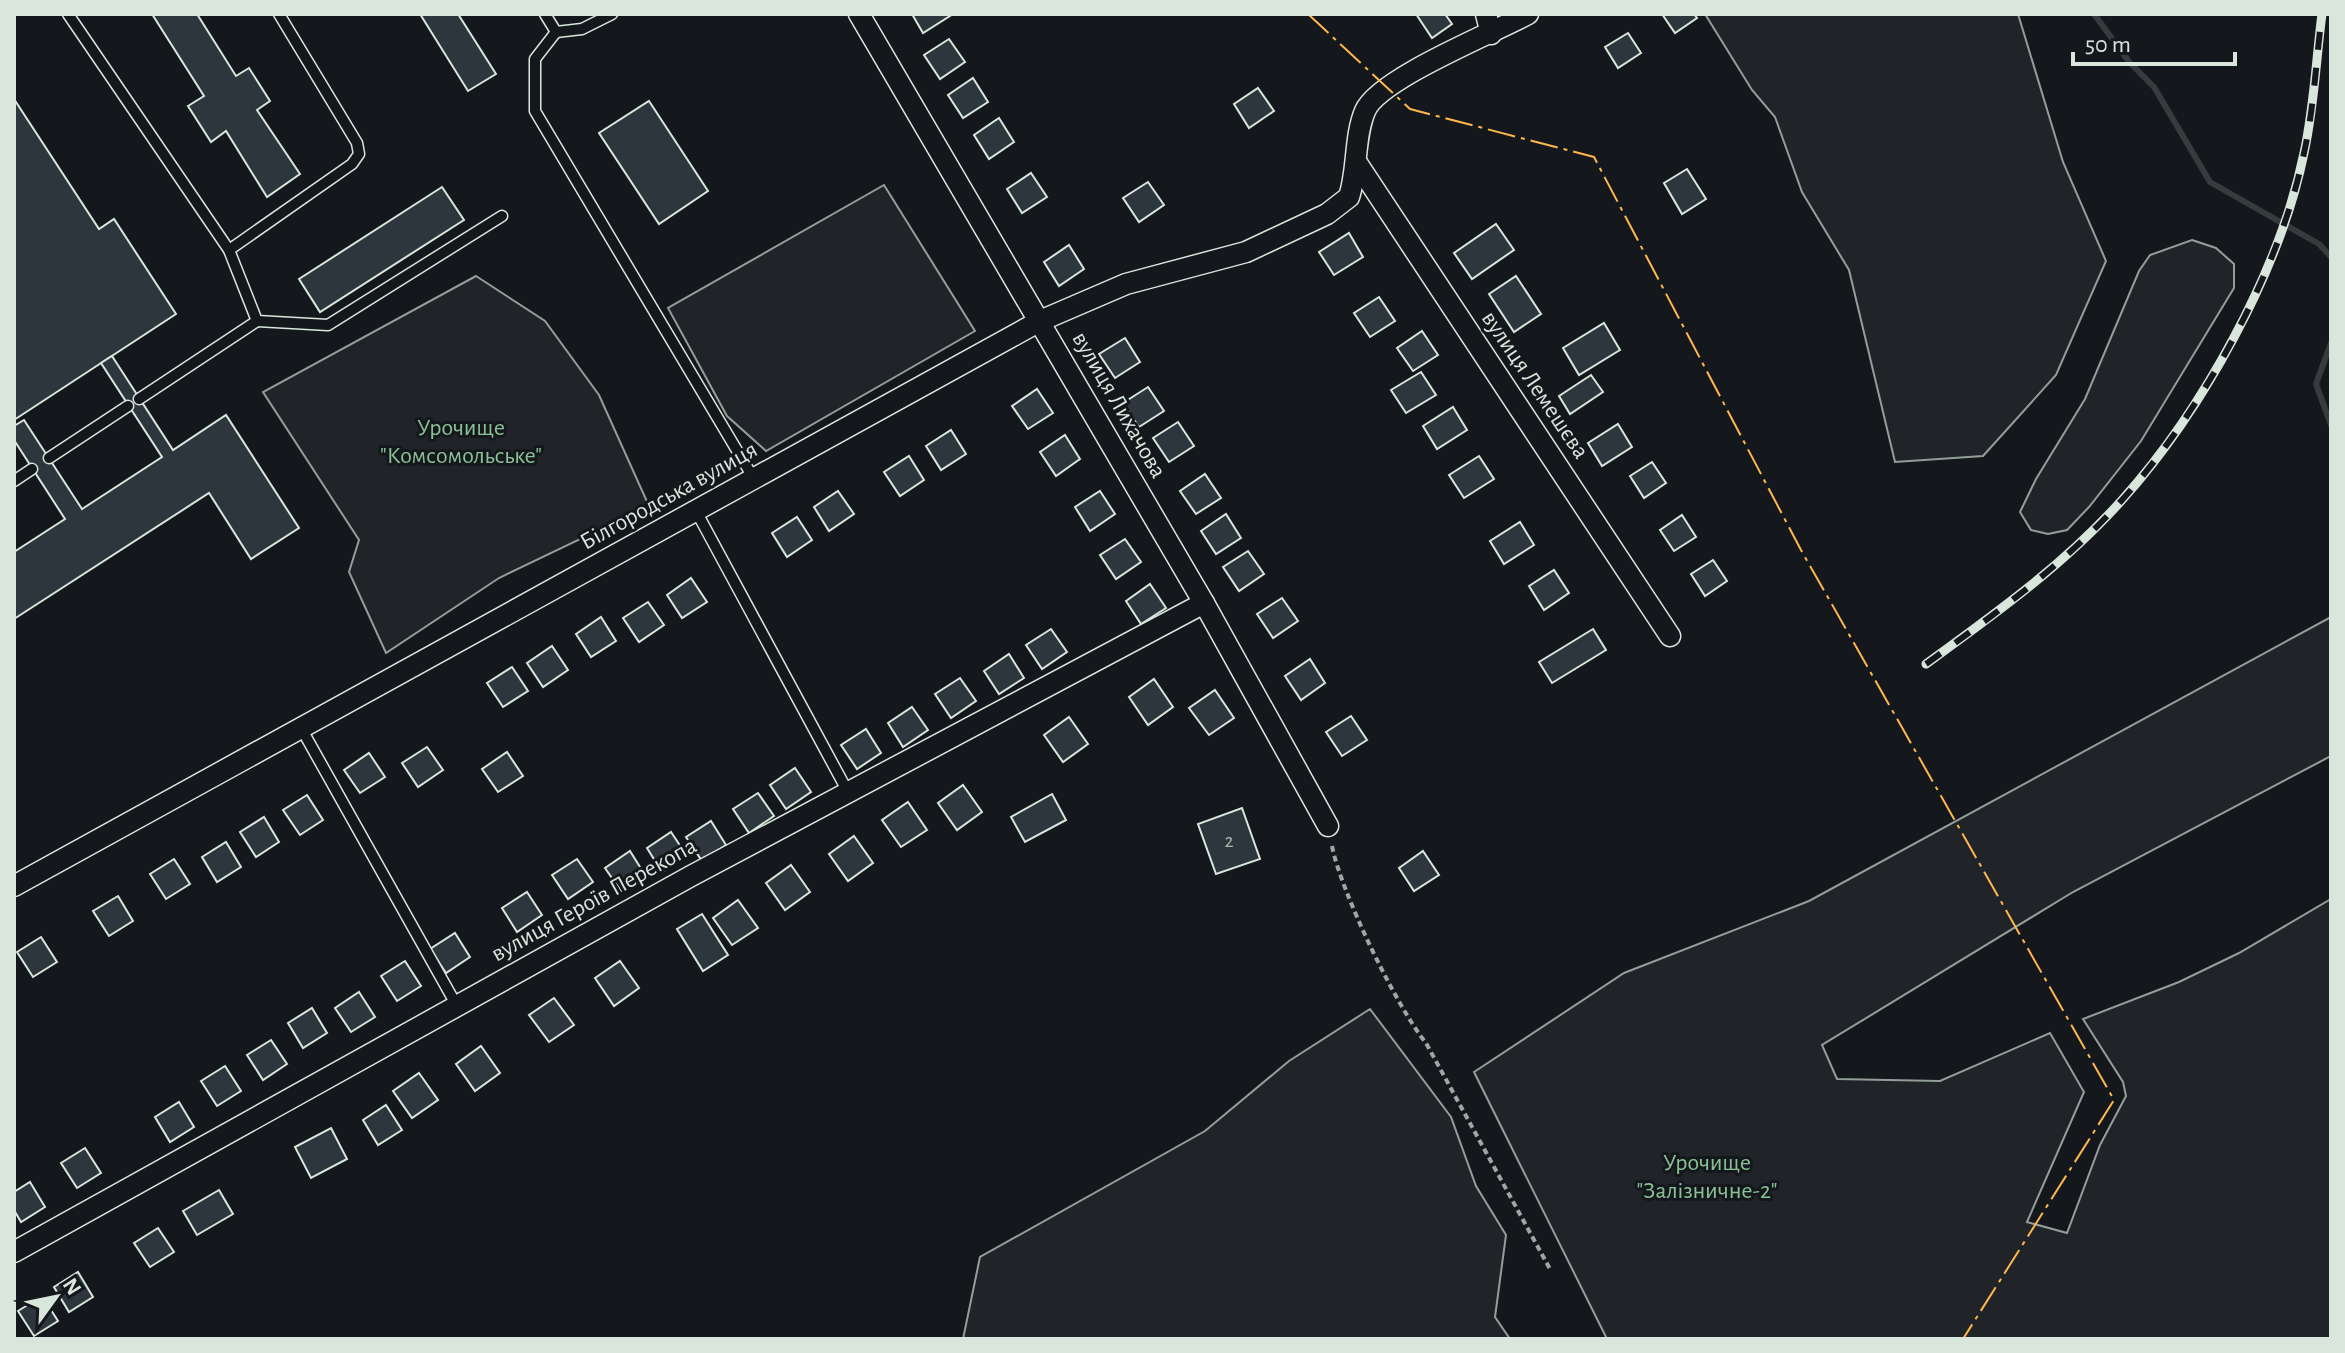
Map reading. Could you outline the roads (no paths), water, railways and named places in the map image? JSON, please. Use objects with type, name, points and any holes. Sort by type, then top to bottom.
[{"type":"street","name":"вулиця Лихачова","points":[[859,14],[1204,603],[1328,826]]},
{"type":"street","points":[[1356,172],[1363,115],[1371,99],[1488,24],[1528,14]]},
{"type":"street","name":"Білгородська вулиця","points":[[14,886],[1040,321],[1126,284],[1234,256],[1281,238],[1327,214],[1349,197],[1356,172]]},
{"type":"street","name":"вулиця Лемешєва","points":[[1356,172],[1670,636]]},
{"type":"street","name":"вулиця Героїв Перекопа","points":[[14,1252],[848,792],[1204,603]]},
{"type":"lane","points":[[68,14],[229,250],[257,321]]},
{"type":"lane","points":[[229,250],[352,164],[359,154],[357,143],[279,14]]},
{"type":"lane","points":[[545,14],[556,32]]},
{"type":"lane","points":[[612,14],[582,29],[556,32],[535,59],[535,111],[754,479]]},
{"type":"lane","points":[[139,399],[257,321],[328,325],[502,216]]},
{"type":"lane","points":[[49,458],[128,406]]},
{"type":"lane","points":[[14,481],[32,469]]},
{"type":"lane","points":[[696,511],[848,792]]},
{"type":"lane","points":[[301,728],[457,1006]]},
{"type":"waterway","points":[[2094,14],[2130,63],[2154,87],[2210,182],[2319,244],[2331,257]]},
{"type":"waterway","points":[[2331,343],[2316,384],[2331,425]]},
{"type":"railway","points":[[1926,664],[2077,546],[2152,464],[2208,382],[2257,291],[2293,198],[2310,119],[2322,14]]},
{"type":"park label","name":"Урочище \"Комсомольське\"","points":[[461,442]]},
{"type":"park label","name":"Урочище \"Залізничне-2\"","points":[[1707,1177]]}]
